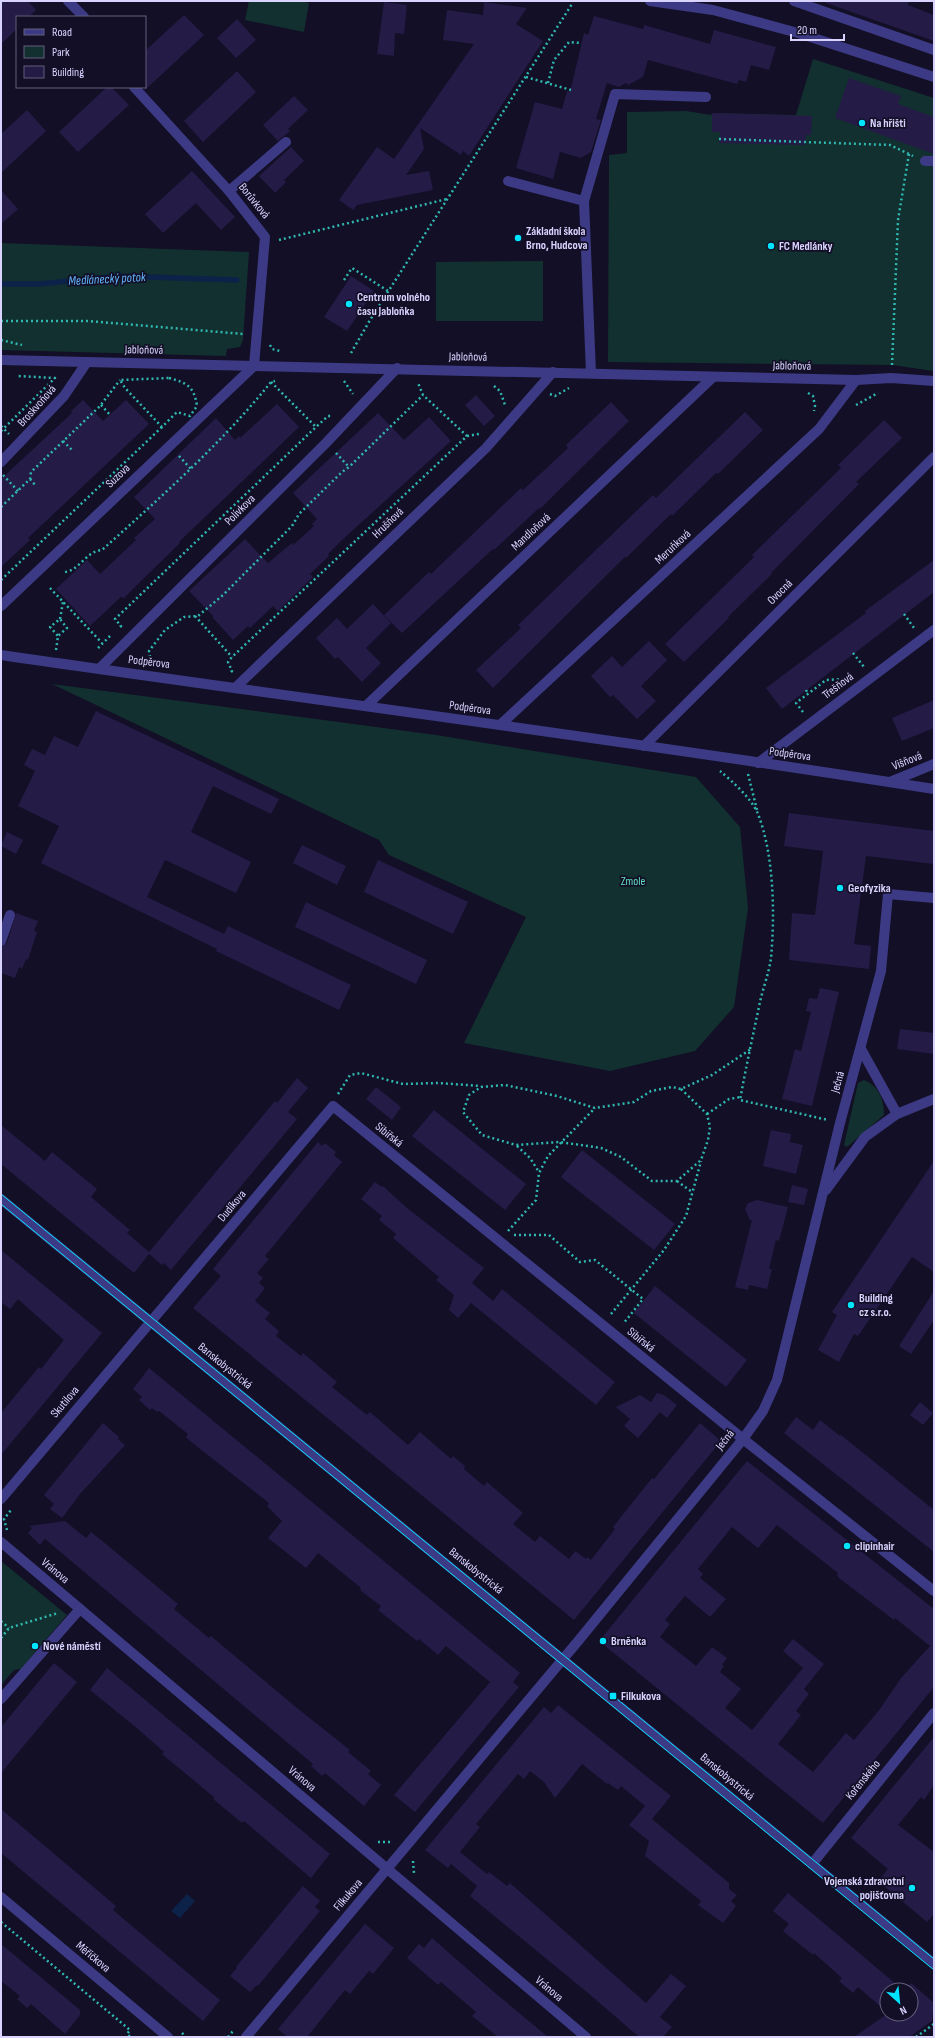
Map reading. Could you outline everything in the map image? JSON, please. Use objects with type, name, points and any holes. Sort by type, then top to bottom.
[{"type":"street","points":[[68,1],[83,16]]},
{"type":"street","points":[[650,1],[713,10],[798,33],[934,77]]},
{"type":"street","points":[[794,1],[934,50]]},
{"type":"street","name":"Borůvková","points":[[135,88],[229,191],[265,237],[254,366]]},
{"type":"street","points":[[591,373],[584,201],[615,94],[706,96]]},
{"type":"street","points":[[229,191],[286,142]]},
{"type":"street","points":[[508,181],[584,201]]},
{"type":"street","name":"Jabloňová","points":[[1,360],[398,368],[856,380],[891,378],[934,381]]},
{"type":"street","name":"Broskvoňová","points":[[1,462],[64,396],[87,362]]},
{"type":"street","name":"Suzova","points":[[1,606],[254,366]]},
{"type":"street","name":"Polívkova","points":[[99,669],[326,443],[398,368]]},
{"type":"street","name":"Hrušňová","points":[[236,687],[486,448],[539,389],[552,372]]},
{"type":"street","name":"Mandloňová","points":[[366,706],[713,377]]},
{"type":"street","name":"Meruňková","points":[[500,725],[819,429],[856,380]]},
{"type":"street","name":"Ovocná","points":[[644,746],[934,457]]},
{"type":"street","name":"Třešňová","points":[[758,763],[934,630]]},
{"type":"street","name":"Podpěrova","points":[[1,655],[236,687],[934,789]]},
{"type":"street","name":"Višňová","points":[[890,782],[934,764]]},
{"type":"street","name":"Ječná","points":[[562,1659],[743,1439],[764,1411],[777,1380],[824,1194],[840,1123],[881,971],[888,894],[934,898]]},
{"type":"street","points":[[1,941],[10,915]]},
{"type":"street","points":[[861,1049],[897,1114]]},
{"type":"street","name":"Ječná","points":[[824,1194],[865,1137],[897,1114],[934,1099]]},
{"type":"street","name":"Dudíkova","points":[[150,1322],[333,1106]]},
{"type":"street","name":"Sibiřská","points":[[333,1106],[743,1439],[934,1591]]},
{"type":"street","name":"Banskobystrická","points":[[1,1199],[934,1964]]},
{"type":"street","name":"Skutilova","points":[[1,1499],[150,1322]]},
{"type":"street","name":"Vránova","points":[[1,1542],[586,2037]]},
{"type":"street","points":[[1,1699],[80,1609]]},
{"type":"street","name":"Filkukova","points":[[246,2037],[562,1659]]},
{"type":"street","name":"Kořenského","points":[[812,1864],[934,1713]]},
{"type":"street","name":"Měřičkova","points":[[1,1897],[168,2037]]},
{"type":"path","points":[[351,353],[388,291],[572,4]]},
{"type":"path","points":[[548,83],[554,60],[569,42],[582,44]]},
{"type":"path","points":[[526,77],[571,90]]},
{"type":"path","points":[[720,139],[890,145],[929,161]]},
{"type":"path","points":[[892,370],[898,220],[909,154]]},
{"type":"path","points":[[273,241],[448,199]]},
{"type":"path","points":[[344,280],[352,268],[388,291]]},
{"type":"path","points":[[1,321],[88,321],[247,334]]},
{"type":"path","points":[[344,367],[344,383],[352,392],[354,398]]},
{"type":"path","points":[[414,369],[423,395],[467,436]]},
{"type":"path","points":[[1,431],[55,378],[16,376]]},
{"type":"path","points":[[1,580],[177,412],[190,416],[197,406],[196,393],[185,382],[169,378],[120,380]]},
{"type":"path","points":[[1,508],[30,479],[31,472],[101,405],[120,380]]},
{"type":"path","points":[[120,380],[125,388],[162,427]]},
{"type":"path","points":[[65,572],[70,572],[94,551],[102,550],[191,469],[225,435],[271,382],[316,427]]},
{"type":"path","points":[[418,382],[425,383]]},
{"type":"path","points":[[492,384],[500,391],[506,410]]},
{"type":"path","points":[[539,389],[555,396],[574,385]]},
{"type":"path","points":[[804,390],[812,396],[815,406],[814,413]]},
{"type":"path","points":[[852,409],[857,404],[878,393],[884,392]]},
{"type":"path","points":[[151,666],[149,651],[165,630],[184,617],[198,616],[223,596],[292,526],[299,514],[423,395]]},
{"type":"path","points":[[101,405],[111,416]]},
{"type":"path","points":[[116,630],[121,626],[115,619],[328,416],[336,417]]},
{"type":"path","points":[[226,675],[232,671],[228,662],[232,657],[467,436],[485,432]]},
{"type":"path","points":[[63,441],[72,450]]},
{"type":"path","points":[[336,453],[349,467]]},
{"type":"path","points":[[178,455],[191,469]]},
{"type":"path","points":[[1,473],[18,491]]},
{"type":"path","points":[[30,479],[36,486]]},
{"type":"path","points":[[50,588],[102,643]]},
{"type":"path","points":[[58,636],[50,627],[60,619],[63,602]]},
{"type":"path","points":[[904,614],[917,632]]},
{"type":"path","points":[[195,616],[232,657]]},
{"type":"path","points":[[55,656],[58,636],[67,628],[60,619]]},
{"type":"path","points":[[93,654],[102,643],[112,635]]},
{"type":"path","points":[[853,653],[864,667]]},
{"type":"path","points":[[861,672],[870,666]]},
{"type":"path","points":[[806,714],[796,703],[826,680],[853,679],[847,684]]},
{"type":"path","points":[[806,690],[808,694]]},
{"type":"path","points":[[700,754],[735,784],[758,813]]},
{"type":"path","points":[[748,774],[770,857],[772,880],[771,959],[740,1100],[840,1123]]},
{"type":"path","points":[[682,1089],[712,1075],[751,1049]]},
{"type":"path","points":[[333,1106],[336,1098],[350,1075],[361,1073],[403,1084],[481,1086],[505,1085],[557,1096],[595,1108],[634,1102],[651,1091],[672,1087],[682,1089],[707,1114],[710,1127],[708,1140],[686,1216],[664,1250],[602,1325]]},
{"type":"path","points":[[481,1086],[469,1095],[463,1112],[482,1134],[516,1145],[560,1142],[601,1148],[621,1157],[652,1181],[676,1181],[692,1192]]},
{"type":"path","points":[[707,1114],[729,1099],[741,1097]]},
{"type":"path","points":[[595,1108],[560,1142],[548,1156],[539,1173],[536,1200],[505,1235],[549,1234],[580,1262],[595,1260],[632,1289],[643,1298],[620,1327]]},
{"type":"path","points":[[516,1145],[530,1158],[539,1173]]},
{"type":"path","points":[[676,1181],[702,1160]]},
{"type":"path","points":[[8,1532],[4,1519],[14,1507]]},
{"type":"path","points":[[1,1638],[9,1628],[63,1611]]},
{"type":"path","points":[[1,1621],[9,1628]]},
{"type":"path","points":[[373,1838],[379,1843],[394,1842]]},
{"type":"path","points":[[417,1856],[412,1862],[413,1872],[419,1877]]},
{"type":"path","points":[[1,1922],[130,2030],[127,2034],[130,2037]]},
{"type":"path","points":[[916,2037],[934,2024]]},
{"type":"path","points":[[228,2037],[238,2025]]},
{"type":"green space","points":[[249,1],[300,1],[309,3],[304,32],[245,20]]},
{"type":"green space","name":"FC Medlánky","points":[[813,59],[934,98],[934,371],[892,365],[608,362],[609,155],[627,153],[627,112],[686,111],[711,115],[712,113],[796,115]]},
{"type":"green space","points":[[1,243],[249,252],[243,340],[240,347],[227,349],[226,356],[1,350]]},
{"type":"green space","points":[[543,261],[543,321],[436,321],[436,262]]},
{"type":"green space","name":"Zmole","points":[[52,684],[436,735],[696,777],[740,827],[748,908],[734,1007],[695,1051],[610,1071],[464,1043],[526,917],[389,855],[379,840]]},
{"type":"green space","points":[[864,1080],[873,1086],[880,1094],[884,1115],[847,1147],[844,1145],[858,1083]]},
{"type":"green space","name":"Nové náměstí","points":[[1,1561],[67,1615],[21,1669],[14,1670],[1,1685]]},
{"type":"water","points":[[187,1894],[195,1901],[180,1918],[171,1911]]},
{"type":"building","points":[[1,1],[28,1],[36,10],[30,16],[16,16],[16,30],[1,44]]},
{"type":"building","points":[[826,1],[909,1],[908,5],[934,15],[934,41],[826,3]]},
{"type":"building","points":[[384,2],[407,5],[404,34],[395,33],[394,56],[377,54]]},
{"type":"building","points":[[484,2],[527,8],[516,24],[543,41],[469,156],[463,151],[461,155],[420,128],[424,149],[406,175],[429,171],[433,190],[357,205],[353,210],[339,200],[377,147],[394,159],[474,44],[443,40],[447,10],[483,15]]},
{"type":"building","points":[[184,15],[204,35],[145,90],[146,50]]},
{"type":"building","points":[[594,16],[643,29],[644,25],[710,44],[714,30],[776,47],[769,70],[751,65],[746,82],[739,80],[737,84],[648,60],[643,77],[628,85],[626,83],[619,87],[607,83],[596,119],[601,120],[591,152],[581,158],[560,152],[553,179],[516,168],[535,102],[562,109],[567,91],[570,92],[584,33],[588,35]]},
{"type":"building","points":[[237,19],[256,40],[236,58],[217,38]]},
{"type":"building","points":[[237,71],[256,92],[203,142],[184,121]]},
{"type":"building","points":[[849,78],[901,96],[898,104],[934,117],[934,154],[835,118]]},
{"type":"building","points":[[106,88],[112,88],[129,105],[78,152],[59,132]]},
{"type":"building","points":[[294,96],[308,110],[288,129],[290,131],[278,141],[263,125]]},
{"type":"building","points":[[27,110],[46,131],[1,173],[1,134]]},
{"type":"building","points":[[712,113],[812,116],[811,135],[806,135],[805,145],[719,143],[720,132],[712,132]]},
{"type":"building","points":[[291,147],[304,161],[284,180],[286,182],[275,193],[259,176]]},
{"type":"building","points":[[192,171],[235,217],[221,230],[196,203],[163,233],[145,214]]},
{"type":"building","points":[[1,190],[18,209],[1,224]]},
{"type":"building","name":"Centrum volného času Jabloňka","points":[[351,276],[374,291],[347,331],[324,317]]},
{"type":"building","points":[[476,395],[495,416],[484,426],[465,405]]},
{"type":"building","points":[[83,400],[103,421],[126,400],[149,424],[28,538],[30,540],[1,567],[1,479],[72,413],[71,411]]},
{"type":"building","points":[[611,402],[629,421],[540,509],[539,508],[494,550],[493,549],[402,633],[384,615],[429,572],[431,574],[521,488],[523,490],[568,448],[566,445]]},
{"type":"building","points":[[277,404],[299,427],[179,542],[180,543],[123,599],[122,596],[90,626],[56,589],[87,560],[100,574],[136,540],[134,538],[155,519],[134,497],[216,418],[235,440],[239,436],[240,438]]},
{"type":"building","points":[[745,412],[763,430],[718,474],[716,473],[672,516],[671,514],[626,558],[625,557],[493,688],[476,670],[521,628],[518,625],[653,495],[656,498]]},
{"type":"building","points":[[378,413],[404,440],[429,417],[451,441],[341,541],[328,554],[329,556],[310,574],[313,577],[278,611],[273,606],[250,628],[248,626],[233,640],[189,591],[245,539],[268,563],[292,543],[293,545],[314,526],[312,524],[317,519],[293,493]]},
{"type":"building","points":[[884,420],[902,438],[856,482],[859,484],[728,617],[729,618],[684,662],[665,644],[754,557],[752,555],[841,468],[838,465]]},
{"type":"building","points":[[934,560],[934,592],[782,709],[766,688],[866,613],[865,611]]},
{"type":"building","points":[[373,604],[391,623],[366,648],[381,663],[362,682],[338,657],[335,659],[316,638],[337,618],[347,629]]},
{"type":"building","points":[[649,641],[667,660],[641,686],[656,701],[637,719],[613,695],[610,697],[591,676],[612,656],[622,667]]},
{"type":"building","points":[[934,700],[934,728],[902,741],[892,718]]},
{"type":"building","points":[[96,711],[279,799],[271,814],[213,786],[191,832],[251,862],[236,893],[165,860],[147,897],[224,934],[228,926],[351,985],[339,1010],[216,951],[217,949],[41,863],[59,826],[18,806],[35,771],[24,765],[32,749],[45,755],[54,736],[78,747]]},
{"type":"building","name":"Geofyzika","points":[[789,813],[934,831],[934,864],[866,856],[854,944],[871,946],[869,969],[789,960],[792,913],[815,915],[823,851],[784,846]]},
{"type":"building","points":[[7,832],[23,840],[16,854],[1,846]]},
{"type":"building","points":[[302,845],[346,866],[337,885],[293,863]]},
{"type":"building","points":[[378,860],[468,902],[453,934],[364,892]]},
{"type":"building","points":[[306,902],[427,960],[416,984],[295,927]]},
{"type":"building","points":[[16,913],[38,921],[34,931],[37,932],[28,960],[26,959],[22,969],[19,967],[15,978],[1,973],[1,947],[7,943]]},
{"type":"building","points":[[820,988],[839,992],[812,1106],[782,1099],[795,1049],[801,1051],[811,1012],[806,1011],[809,998],[817,999]]},
{"type":"building","points":[[900,1029],[934,1033],[934,1054],[897,1049]]},
{"type":"building","points":[[297,1078],[308,1088],[288,1112],[297,1119],[171,1270],[164,1263],[162,1265],[149,1254],[134,1273],[1,1164],[1,1125],[45,1161],[52,1152],[97,1189],[91,1197],[130,1230],[127,1233],[149,1252],[275,1101],[277,1103]]},
{"type":"building","points":[[376,1087],[401,1107],[392,1120],[366,1099]]},
{"type":"building","points":[[434,1110],[526,1184],[505,1210],[412,1136]]},
{"type":"building","points":[[771,1130],[791,1134],[790,1142],[803,1145],[796,1174],[763,1166]]},
{"type":"building","points":[[318,1142],[322,1146],[325,1143],[336,1152],[334,1155],[342,1162],[265,1256],[269,1259],[257,1273],[263,1278],[259,1283],[265,1288],[255,1301],[270,1313],[265,1319],[279,1331],[276,1336],[301,1356],[303,1353],[337,1382],[332,1387],[367,1415],[370,1412],[408,1445],[420,1432],[451,1459],[453,1456],[465,1466],[464,1469],[484,1486],[487,1482],[523,1513],[513,1524],[535,1542],[540,1536],[569,1559],[575,1551],[586,1559],[588,1557],[591,1560],[615,1529],[613,1527],[652,1478],[654,1479],[700,1423],[721,1441],[574,1620],[193,1308],[221,1276],[213,1269]]},
{"type":"building","points":[[582,1150],[675,1224],[654,1250],[561,1177]]},
{"type":"building","points":[[934,1161],[934,1272],[912,1257],[858,1336],[854,1334],[839,1362],[818,1350],[837,1315],[832,1312]]},
{"type":"building","points":[[375,1182],[382,1187],[383,1186],[407,1208],[484,1268],[472,1283],[493,1301],[502,1289],[615,1382],[596,1405],[471,1303],[458,1318],[449,1310],[454,1295],[436,1280],[439,1277],[393,1238],[396,1234],[379,1220],[382,1216],[361,1199]]},
{"type":"building","points":[[792,1185],[808,1189],[804,1205],[788,1202]]},
{"type":"building","points":[[757,1200],[788,1207],[779,1241],[776,1240],[769,1269],[772,1269],[767,1289],[749,1285],[748,1290],[735,1287],[752,1220],[750,1220],[745,1209],[748,1203]]},
{"type":"building","points":[[1,1250],[102,1333],[1,1455],[1,1413],[39,1367],[41,1369],[64,1340],[18,1299],[10,1309],[1,1302]]},
{"type":"building","points":[[655,1286],[747,1360],[726,1387],[634,1313]]},
{"type":"building","points":[[934,1291],[934,1320],[911,1354],[899,1346]]},
{"type":"building","points":[[149,1368],[520,1673],[513,1682],[519,1687],[415,1812],[394,1795],[490,1682],[446,1646],[438,1655],[419,1639],[417,1641],[378,1610],[381,1606],[361,1591],[360,1587],[318,1553],[306,1568],[268,1538],[282,1521],[267,1506],[269,1503],[190,1441],[186,1437],[188,1434],[159,1411],[157,1412],[152,1408],[150,1410],[139,1400],[142,1397],[133,1389]]},
{"type":"building","points":[[657,1393],[664,1395],[677,1405],[667,1418],[660,1412],[638,1438],[624,1426],[630,1419],[616,1407],[640,1395],[651,1402]]},
{"type":"building","points":[[920,1402],[933,1413],[923,1425],[910,1415]]},
{"type":"building","points":[[796,1417],[813,1430],[820,1420],[840,1436],[841,1435],[934,1510],[934,1552],[784,1433]]},
{"type":"building","points":[[103,1423],[119,1437],[118,1439],[125,1445],[80,1494],[62,1518],[50,1509],[54,1504],[44,1495]]},
{"type":"building","points":[[747,1461],[934,1609],[934,1687],[823,1823],[599,1641]],"holes":[[[777,1525],[838,1573],[837,1575],[839,1578],[894,1620],[895,1618],[930,1646],[901,1678],[880,1709],[854,1740],[846,1733],[813,1772],[778,1744],[801,1715],[796,1711],[809,1694],[804,1689],[824,1664],[793,1639],[783,1651],[803,1668],[752,1730],[725,1708],[741,1689],[720,1672],[724,1666],[722,1665],[727,1658],[712,1647],[696,1666],[660,1637],[670,1624],[665,1620],[685,1596],[710,1617],[726,1599],[700,1578],[703,1574],[698,1569],[732,1527],[758,1548]]]},
{"type":"building","points":[[65,1521],[86,1538],[91,1532],[106,1544],[178,1604],[174,1609],[209,1638],[211,1636],[350,1750],[348,1752],[371,1771],[368,1774],[381,1785],[364,1806],[325,1773],[322,1776],[311,1766],[313,1764],[45,1539],[40,1545],[28,1533],[32,1528],[29,1526]]},
{"type":"building","points":[[54,1663],[77,1682],[1,1773],[1,1727]]},
{"type":"building","points":[[107,1668],[330,1854],[311,1878],[244,1821],[242,1823],[213,1799],[215,1798],[162,1754],[164,1752],[90,1690]]},
{"type":"building","points":[[558,1705],[671,1796],[652,1819],[729,1883],[729,1889],[737,1895],[731,1901],[736,1906],[723,1923],[698,1905],[701,1901],[645,1856],[649,1841],[629,1825],[645,1806],[621,1786],[618,1790],[608,1783],[607,1784],[582,1764],[555,1798],[544,1782],[530,1771],[524,1779],[518,1774],[476,1824],[480,1827],[460,1852],[487,1874],[489,1872],[507,1886],[510,1883],[646,2003],[671,1974],[686,1986],[660,2017],[672,2027],[663,2037],[639,2037],[470,1896],[477,1886],[451,1864],[448,1868],[425,1850],[544,1707],[551,1713]]},
{"type":"building","points":[[934,1737],[934,1785],[924,1800],[921,1797],[898,1825],[934,1852],[934,1914],[927,1922],[878,1881],[888,1869],[851,1838]]},
{"type":"building","points":[[1,1809],[116,1906],[113,1910],[220,2000],[203,2021],[1,1853]]},
{"type":"building","points":[[303,1886],[320,1901],[315,1907],[320,1911],[258,1986],[257,1985],[250,1992],[230,1976]]},
{"type":"building","points":[[788,1893],[894,1982],[879,1982],[879,2005],[858,1987],[853,1993],[839,1981],[842,1978],[814,1953],[813,1955],[783,1931],[789,1924],[773,1911]]},
{"type":"building","points":[[365,1924],[394,1948],[373,1974],[369,1971],[350,1994],[345,1990],[307,2037],[287,2037],[278,2029]]},
{"type":"building","points":[[432,1938],[548,2037],[498,2037],[472,2016],[476,2012],[441,1982],[438,1985],[407,1958],[419,1944],[424,1948]]},
{"type":"building","points":[[1,1944],[80,2010],[80,2015],[65,2034],[31,2004],[27,2008],[17,1999],[20,1996],[1,1981]]},
{"type":"building","points":[[919,1990],[934,2003],[932,2021],[909,2037],[854,2037],[879,2020],[879,2022],[919,2022]]},
{"type":"waterway","name":"Medlánecký potok","points":[[1,284],[39,284],[118,276],[237,280]]},
{"type":"tram line","points":[[1,1194],[934,1959]]},
{"type":"tram line","points":[[1,1204],[934,1970]]},
{"type":"place","name":"Na hřišti","points":[[862,123]]},
{"type":"place","name":"Základní škola Brno, Hudcova","points":[[518,238]]},
{"type":"place","name":"FC Medlánky","points":[[771,246]]},
{"type":"place","name":"Centrum volného času Jabloňka","points":[[349,304]]},
{"type":"place","name":"Geofyzika","points":[[840,888]]},
{"type":"place","name":"Building cz s.r.o.","points":[[851,1305]]},
{"type":"place","name":"clipinhair","points":[[847,1546]]},
{"type":"place","name":"Brněnka","points":[[603,1641]]},
{"type":"place","name":"Nové náměstí","points":[[35,1646]]},
{"type":"place","name":"Filkukova","points":[[613,1696]]},
{"type":"place","name":"Vojenská zdravotní pojišťovna","points":[[912,1888]]}]
